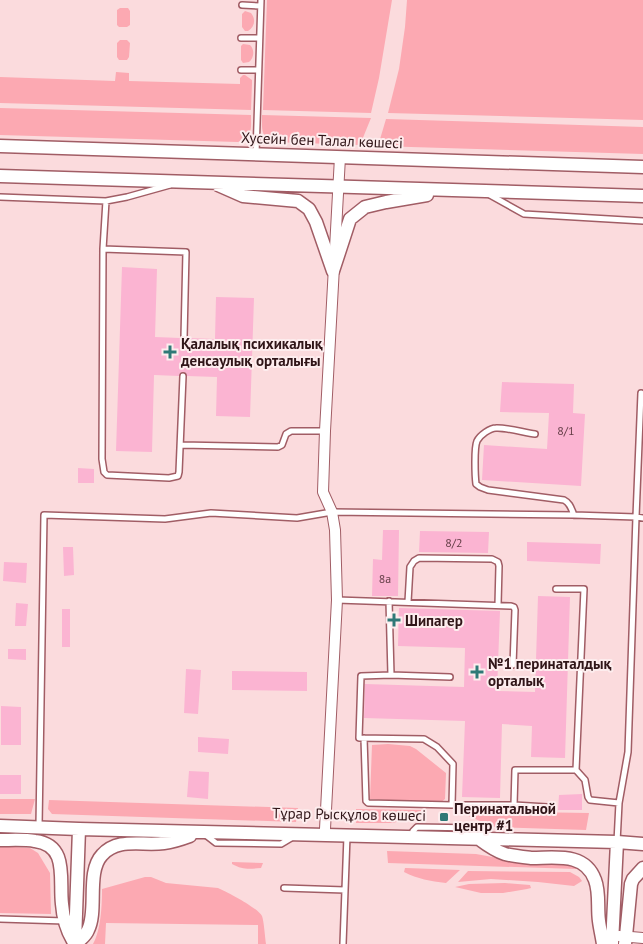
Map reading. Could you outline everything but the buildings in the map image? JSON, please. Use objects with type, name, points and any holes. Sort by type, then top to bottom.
[{"type":"street","name":"Хусейн бен Талал көшесі","points":[[0,146],[643,167]]},
{"type":"street","points":[[325,829],[337,600],[335,530],[332,512],[323,492],[340,157]]},
{"type":"street","points":[[0,176],[643,196]]},
{"type":"street","points":[[212,182],[243,196],[298,201],[309,209],[316,222],[333,271]]},
{"type":"street","points":[[333,271],[350,218],[365,207],[450,191]]},
{"type":"street","name":"Тұрар Рысқұлов көшесі","points":[[0,826],[347,836],[481,836]]},
{"type":"street","name":"Тұрар Рысқұлов көшесі","points":[[79,829],[98,826],[413,831],[643,844]]},
{"type":"street","points":[[75,944],[79,829]]},
{"type":"street","points":[[75,944],[89,930],[94,874],[98,860],[104,853],[124,843],[163,843],[202,832]]},
{"type":"street","points":[[481,836],[490,847],[504,854],[532,858],[557,857],[573,859],[583,864],[593,874],[596,882],[599,922],[609,941]]},
{"type":"street","points":[[0,840],[34,841],[46,844],[54,850],[61,866],[62,904],[65,921],[69,934],[75,944]]},
{"type":"street","points":[[609,941],[617,842]]},
{"type":"street","points":[[625,940],[631,884],[643,868]]},
{"type":"street","points":[[609,941],[643,938]]},
{"type":"lane","points":[[242,5],[260,3],[256,154]]},
{"type":"lane","points":[[241,38],[259,38]]},
{"type":"lane","points":[[241,70],[258,70]]},
{"type":"lane","points":[[0,197],[106,200],[128,197],[186,181]]},
{"type":"lane","points":[[483,192],[524,214],[643,221]]},
{"type":"lane","points":[[106,200],[103,250],[102,459],[104,472],[107,475],[169,478],[178,476],[183,376]]},
{"type":"lane","points":[[103,250],[186,252],[184,338]]},
{"type":"lane","points":[[617,842],[619,803],[628,752],[641,393]]},
{"type":"lane","points":[[535,434],[497,427],[482,435],[478,439],[476,447],[476,484],[488,490],[564,500],[570,505],[574,515]]},
{"type":"lane","points":[[181,445],[278,446],[282,445],[286,434],[290,430],[325,431]]},
{"type":"lane","points":[[39,828],[44,515],[165,519],[211,513],[297,518],[332,512],[574,515],[643,518]]},
{"type":"lane","points":[[408,602],[410,567],[419,558],[492,559],[498,562],[499,566],[498,605]]},
{"type":"lane","points":[[556,589],[584,589],[576,770],[585,780],[590,800],[619,803]]},
{"type":"lane","points":[[337,600],[512,606],[515,610],[513,665]]},
{"type":"lane","points":[[389,602],[391,675]]},
{"type":"lane","points":[[450,677],[361,676],[359,738],[424,739],[437,747],[452,764],[452,805]]},
{"type":"lane","points":[[364,738],[366,801],[368,803],[547,807]]},
{"type":"lane","points":[[514,805],[515,770],[576,770]]},
{"type":"lane","points":[[343,944],[347,836]]},
{"type":"lane","points":[[284,888],[345,890]]},
{"type":"lane","points":[[0,919],[65,921]]},
{"type":"shaded area","points":[[267,0],[392,0],[371,113],[263,110]]},
{"type":"shaded area","points":[[407,0],[643,0],[643,120],[388,113],[399,69]]},
{"type":"shaded area","points":[[128,8],[130,11],[130,25],[127,27],[119,27],[117,25],[117,10]]},
{"type":"shaded area","points":[[245,11],[253,15],[254,20],[252,27],[248,31],[245,31],[242,27],[242,14]]},
{"type":"shaded area","points":[[120,40],[127,40],[130,43],[127,60],[119,60],[117,57],[117,43]]},
{"type":"shaded area","points":[[243,44],[250,45],[253,49],[253,54],[249,62],[243,63],[241,60],[241,46]]},
{"type":"shaded area","points":[[116,72],[129,73],[129,81],[240,84],[240,78],[245,75],[252,80],[251,110],[0,103],[0,77],[115,81]]},
{"type":"shaded area","points":[[0,108],[251,115],[251,128],[249,135],[238,142],[0,135]]},
{"type":"shaded area","points":[[262,115],[371,118],[360,145],[273,142],[264,134]]},
{"type":"shaded area","points":[[386,119],[643,127],[643,154],[378,146]]},
{"type":"shaded area","points":[[372,745],[410,746],[416,749],[446,773],[445,799],[440,803],[370,799]]},
{"type":"shaded area","points":[[0,799],[35,799],[31,814],[0,814]]},
{"type":"shaded area","points":[[49,800],[298,808],[296,822],[52,814],[48,809]]},
{"type":"shaded area","points":[[356,809],[421,810],[421,814],[393,823],[356,823]]},
{"type":"shaded area","points":[[466,811],[589,813],[586,830],[494,827],[466,815]]},
{"type":"shaded area","points":[[0,846],[30,848],[38,853],[50,873],[51,914],[0,913]]},
{"type":"shaded area","points":[[387,851],[476,854],[509,860],[572,864],[578,868],[388,863]]},
{"type":"shaded area","points":[[232,862],[263,863],[261,868],[249,869],[236,866]]},
{"type":"shaded area","points":[[405,868],[460,870],[446,883],[414,876],[404,872]]},
{"type":"shaded area","points":[[468,871],[570,872],[582,881],[574,886],[491,879],[458,882]]},
{"type":"shaded area","points":[[151,877],[166,883],[218,888],[235,897],[255,909],[262,916],[266,944],[258,944],[258,925],[106,923],[105,944],[93,944],[99,925],[102,889]]},
{"type":"shaded area","points":[[505,883],[530,885],[531,888],[503,893],[481,893],[455,887],[469,884]]},
{"type":"place","name":"Қалалық психикалық денсаулық орталығы","points":[[170,352]]},
{"type":"place","name":"Шипагер","points":[[394,620]]},
{"type":"place","name":"№1 перинаталдық орталық","points":[[477,672]]},
{"type":"place","name":"Перинатальной центр #1","points":[[444,817]]}]
